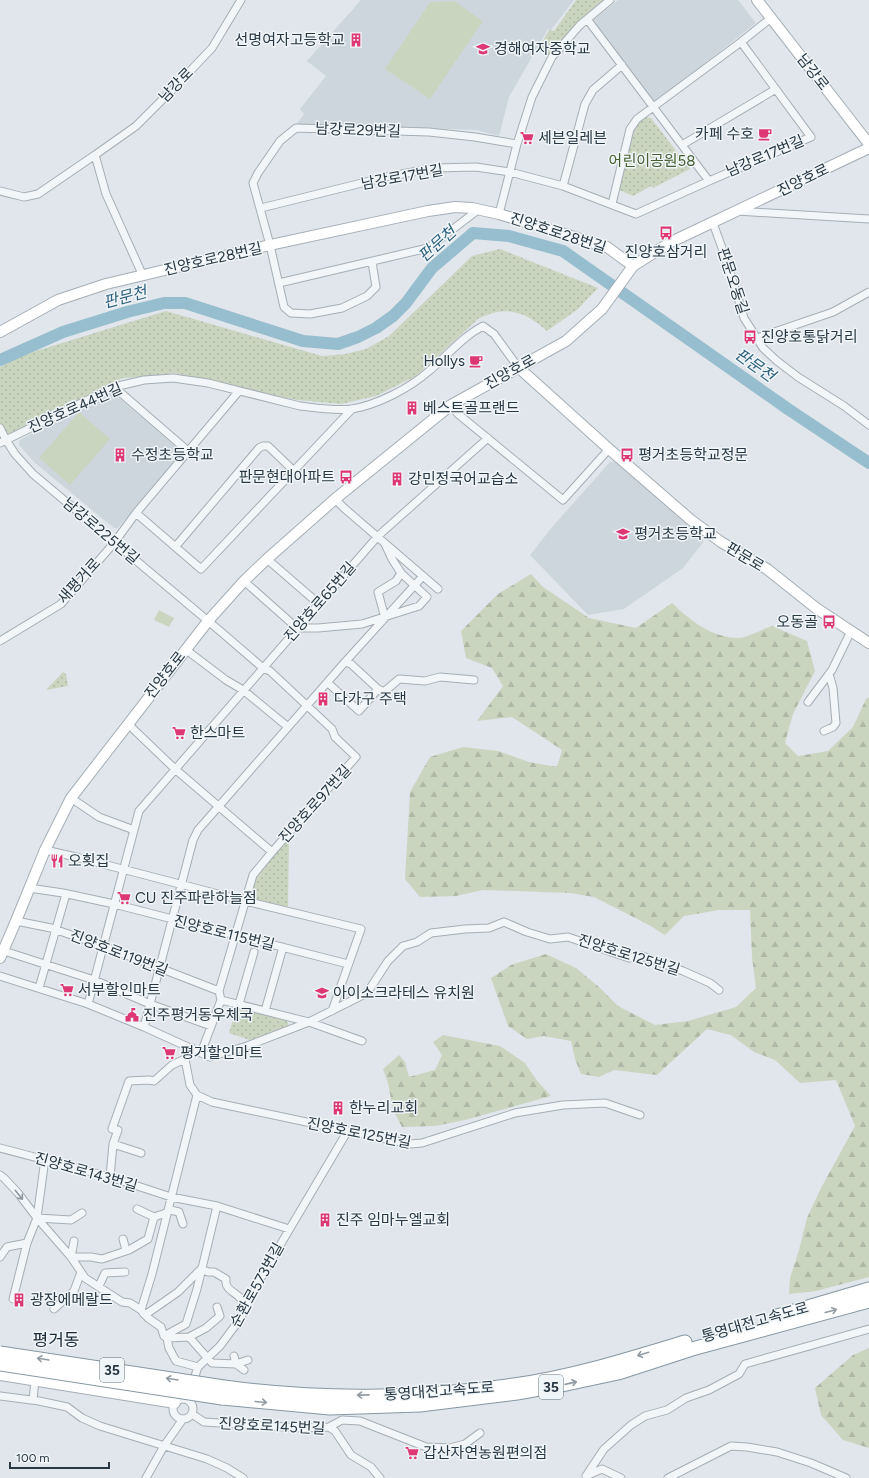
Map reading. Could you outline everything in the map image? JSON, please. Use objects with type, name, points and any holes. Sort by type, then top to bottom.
[{"type":"highway","name":"통영대전고속도로","points":[[0,1353],[223,1393],[256,1391],[330,1396],[419,1394],[515,1385],[567,1374],[621,1361],[869,1289]]},
{"type":"highway","name":"통영대전고속도로","points":[[0,1364],[330,1408],[420,1405],[468,1400],[562,1386],[618,1373],[692,1349],[869,1301]]},
{"type":"street","name":"남강로","points":[[0,190],[24,197],[38,194],[136,126],[212,48],[241,0]]},
{"type":"street","points":[[499,214],[517,144],[532,97],[552,57],[580,25],[610,0]]},
{"type":"street","name":"남강로","points":[[757,0],[869,144]]},
{"type":"street","points":[[612,204],[630,129],[637,119],[771,18]]},
{"type":"street","points":[[563,186],[585,104],[593,90],[622,65],[587,19]]},
{"type":"street","name":"남강로17번길","points":[[261,208],[386,177],[434,168],[476,167],[510,172],[563,186],[636,214],[811,137],[741,42]]},
{"type":"street","name":"남강로17번길","points":[[622,65],[709,181]]},
{"type":"street","points":[[682,145],[776,89]]},
{"type":"street","name":"남강로29번길","points":[[261,208],[253,183],[258,173],[280,141],[296,128],[429,132],[475,137],[517,144]]},
{"type":"street","name":"진양호로","points":[[2,954],[45,850],[71,798],[208,621],[244,581],[267,559],[335,499],[451,405],[566,341],[602,309],[631,269],[671,242],[737,212],[869,148]]},
{"type":"street","points":[[95,154],[106,194],[143,276]]},
{"type":"street","name":"진양호로28번길","points":[[0,332],[58,300],[106,284],[270,245],[428,211],[454,207],[499,214],[607,247],[631,269]]},
{"type":"street","points":[[261,208],[270,245]]},
{"type":"street","points":[[279,283],[428,248],[478,210]]},
{"type":"street","name":"진양호로","points":[[737,212],[869,219]]},
{"type":"street","name":"판문오동길","points":[[713,223],[744,318],[763,348],[798,377],[844,406],[869,425]]},
{"type":"street","name":"진양호로28번길","points":[[270,245],[284,307],[291,313],[310,314],[342,308],[367,296],[376,287],[372,262]]},
{"type":"street","points":[[757,338],[833,312],[869,292]]},
{"type":"street","name":"진양호로44번길","points":[[3,441],[114,387],[144,380],[173,378],[208,383],[300,406],[352,409],[380,401],[412,385],[429,372],[472,332],[483,326],[494,334],[518,367]]},
{"type":"street","name":"판문로","points":[[518,367],[697,524],[721,542],[767,569],[816,608],[869,642]]},
{"type":"street","points":[[114,387],[188,451]]},
{"type":"street","points":[[114,543],[136,513],[239,391]]},
{"type":"street","points":[[451,405],[458,414],[563,500],[609,448]]},
{"type":"street","points":[[136,513],[201,569],[352,409]]},
{"type":"street","name":"남강로225번길","points":[[0,428],[3,441],[33,474],[263,668],[270,671],[332,729],[335,737],[356,756]]},
{"type":"street","name":"진양호로65번길","points":[[243,690],[378,536],[488,438]]},
{"type":"street","points":[[176,546],[258,448],[268,446],[294,471]]},
{"type":"street","points":[[335,499],[438,589]]},
{"type":"street","points":[[244,581],[297,628],[318,628],[362,624],[384,618],[419,606],[427,597],[401,573],[384,542]]},
{"type":"street","name":"새평거로","points":[[0,641],[61,604],[114,543]]},
{"type":"street","points":[[267,559],[319,604]]},
{"type":"street","points":[[384,618],[378,592],[396,581],[401,573]]},
{"type":"street","points":[[144,1027],[193,840],[198,830],[345,662],[423,576]]},
{"type":"street","points":[[419,606],[423,613]]},
{"type":"street","points":[[808,702],[832,670],[851,631]]},
{"type":"street","points":[[185,650],[226,680],[243,690],[288,727]]},
{"type":"street","points":[[345,662],[351,664],[378,689],[384,692],[399,679],[425,681],[440,677],[474,680]]},
{"type":"street","points":[[824,731],[833,727],[836,723],[833,688],[829,674]]},
{"type":"street","points":[[328,683],[359,711],[378,689]]},
{"type":"street","points":[[88,1004],[139,811],[243,690]]},
{"type":"street","name":"진양호로97번길","points":[[128,724],[175,769],[272,852],[356,756]]},
{"type":"street","points":[[71,798],[99,817],[134,830]]},
{"type":"street","points":[[45,850],[361,929],[332,1010]]},
{"type":"street","points":[[201,1053],[212,1026],[220,1000],[219,991],[253,875],[272,852]]},
{"type":"street","name":"진양호로115번길","points":[[29,888],[114,904],[348,964]]},
{"type":"street","points":[[39,988],[66,894]]},
{"type":"street","name":"진양호로119번길","points":[[16,922],[56,930],[103,946],[219,991]]},
{"type":"street","name":"진양호로125번길","points":[[0,976],[88,1004],[144,1027],[210,1057],[247,1046],[309,1022],[367,993],[388,961],[403,946],[417,942],[431,933],[489,928],[504,922],[550,939],[568,937],[629,958],[642,956],[684,971],[710,983],[719,990]]},
{"type":"street","points":[[266,1011],[282,948]]},
{"type":"street","points":[[239,1004],[254,952]]},
{"type":"street","points":[[2,954],[46,965],[94,980],[150,1004],[212,1026]]},
{"type":"street","points":[[220,1000],[309,1022],[362,1041]]},
{"type":"street","points":[[110,1178],[113,1144],[118,1130],[112,1129],[129,1081],[149,1080],[154,1082],[172,1065],[185,1059],[192,1048]]},
{"type":"street","points":[[142,1312],[166,1213],[178,1173],[191,1113],[197,1095],[190,1085],[185,1059]]},
{"type":"street","name":"진양호로125번길","points":[[197,1095],[212,1102],[347,1132],[410,1144],[422,1143],[515,1113],[563,1105],[605,1103],[640,1115]]},
{"type":"street","name":"순환로573번길","points":[[187,1400],[198,1367],[220,1346],[240,1319],[289,1228],[347,1132]]},
{"type":"street","points":[[113,1144],[141,1153]]},
{"type":"street","name":"진양호로143번길","points":[[0,1148],[45,1159],[171,1197],[217,1206],[289,1228]]},
{"type":"street","points":[[13,1300],[27,1243],[37,1218],[45,1159]]},
{"type":"street","points":[[0,1175],[18,1193],[37,1218],[71,1257],[85,1278],[122,1302],[130,1303],[161,1327],[176,1361],[198,1367]]},
{"type":"street","points":[[165,1337],[186,1324],[217,1206]]},
{"type":"street","points":[[138,1209],[154,1217],[170,1210],[179,1212],[183,1224]]},
{"type":"street","points":[[37,1218],[71,1220],[82,1213]]},
{"type":"street","points":[[71,1257],[91,1257],[102,1259],[129,1250],[148,1239],[154,1217]]},
{"type":"street","points":[[123,1239],[126,1250]]},
{"type":"street","points":[[71,1257],[74,1241]]},
{"type":"street","points":[[0,1257],[7,1247],[27,1243]]},
{"type":"street","points":[[201,1269],[208,1272],[214,1272],[226,1279],[225,1281],[228,1287],[240,1298],[246,1307]]},
{"type":"street","points":[[142,1312],[145,1315],[178,1292],[201,1269]]},
{"type":"street","points":[[54,1309],[74,1290],[81,1272]]},
{"type":"street","points":[[98,1286],[105,1273],[125,1272]]},
{"type":"street","points":[[165,1337],[189,1337],[206,1328],[220,1316],[217,1308]]},
{"type":"street","points":[[584,1477],[604,1449],[631,1425],[645,1416],[667,1410],[686,1398],[709,1390],[739,1374],[745,1364],[869,1329]]},
{"type":"street","points":[[189,1337],[212,1363],[236,1364],[248,1360]]},
{"type":"street","points":[[234,1356],[236,1364],[244,1370]]},
{"type":"street","points":[[0,1375],[175,1403]]},
{"type":"street","points":[[33,1400],[35,1380]]},
{"type":"street","points":[[0,1396],[33,1400],[67,1407],[82,1418],[100,1426],[214,1462],[227,1468],[242,1478]]},
{"type":"street","points":[[146,1478],[164,1446],[183,1420],[190,1417],[192,1414],[193,1408],[190,1402],[181,1399],[175,1403],[173,1409],[174,1415],[183,1420]]},
{"type":"street","name":"진양호로145번길","points":[[192,1414],[204,1422],[301,1428],[329,1427],[335,1431],[351,1455],[371,1467],[380,1478]]},
{"type":"street","points":[[329,1427],[342,1420],[360,1421],[426,1447],[450,1448],[465,1444],[480,1432]]},
{"type":"street","points":[[668,1478],[731,1446],[777,1452],[811,1463],[846,1478]]},
{"type":"street","points":[[584,1477],[602,1470],[621,1478]]},
{"type":"shaded area","points":[[361,0],[574,0],[551,30],[548,29],[509,97],[499,136],[476,130],[297,124],[304,114],[300,109],[326,76],[307,61]]},
{"type":"shaded area","points":[[618,0],[738,0],[756,23],[653,104],[591,22]]},
{"type":"shaded area","points":[[113,393],[179,449],[179,456],[118,528],[114,528],[35,463],[19,445],[20,440],[107,394]]},
{"type":"shaded area","name":"평거초등학교","points":[[610,462],[617,462],[693,527],[704,541],[683,568],[624,609],[588,615],[530,555],[553,526]]},
{"type":"green space","points":[[576,0],[605,0],[585,17],[548,55],[539,48],[549,30],[554,31]]},
{"type":"green space","points":[[454,1],[483,21],[430,99],[385,69],[430,2]]},
{"type":"green space","name":"어린이공원58","points":[[644,117],[651,118],[690,169],[653,188],[651,186],[633,196],[617,189],[633,131]]},
{"type":"green space","points":[[500,249],[598,288],[578,309],[547,331],[531,319],[515,312],[498,312],[478,319],[416,376],[376,396],[341,404],[297,400],[174,373],[122,378],[111,385],[0,439],[0,367],[23,355],[166,311],[322,356],[345,354],[366,349],[389,336],[472,256]]},
{"type":"green space","points":[[79,412],[110,439],[70,485],[39,458]]},
{"type":"green space","points":[[531,574],[543,587],[589,618],[636,628],[672,603],[694,622],[711,632],[720,635],[739,638],[751,635],[772,626],[807,641],[815,671],[793,714],[785,743],[798,756],[828,751],[853,727],[866,699],[869,697],[869,1277],[816,1291],[789,1294],[790,1278],[807,1218],[821,1188],[855,1126],[836,1080],[800,1083],[775,1060],[754,1052],[731,1035],[707,1029],[657,1075],[614,1070],[599,1077],[581,1074],[575,1059],[571,1041],[544,1036],[527,1039],[508,1026],[491,978],[511,965],[546,954],[576,968],[599,987],[618,1006],[655,1025],[688,1021],[736,1007],[756,988],[752,957],[750,910],[719,910],[684,916],[665,935],[649,925],[594,897],[570,893],[483,890],[456,896],[420,897],[405,879],[410,792],[430,757],[463,747],[498,751],[529,762],[557,767],[562,750],[512,717],[477,721],[503,686],[492,668],[466,658],[461,631],[498,594]]},
{"type":"green space","points":[[159,610],[174,618],[169,627],[154,620]]},
{"type":"green space","points":[[63,672],[66,674],[68,686],[46,690]]},
{"type":"green space","points":[[289,838],[288,909],[249,899],[255,876]]},
{"type":"green space","points":[[237,1007],[287,1021],[289,1026],[250,1040],[229,1033]]},
{"type":"green space","points":[[443,1035],[500,1046],[525,1063],[538,1082],[551,1096],[465,1120],[435,1126],[402,1127],[393,1110],[388,1083],[383,1069],[399,1055],[405,1062],[409,1077],[435,1070],[442,1055],[433,1042]]},
{"type":"green space","points":[[869,1348],[869,1448],[843,1440],[821,1415],[815,1388],[853,1355]]},
{"type":"waterway","name":"판문천","points":[[0,360],[63,332],[127,312],[164,303],[185,303],[303,341],[338,344],[358,337],[376,328],[393,316],[406,303],[432,268],[473,233],[509,236],[563,251],[788,409],[869,463]]},
{"type":"place","name":"선명여자고등학교","points":[[356,40]]},
{"type":"place","name":"경해여자중학교","points":[[483,49]]},
{"type":"place","name":"카페 수호","points":[[765,134]]},
{"type":"place","name":"세븐일레븐","points":[[527,138]]},
{"type":"place","name":"진양호삼거리","points":[[666,233]]},
{"type":"place","name":"진양호통닭거리","points":[[750,337]]},
{"type":"place","name":"Hollys","points":[[476,361]]},
{"type":"place","name":"베스트골프랜드","points":[[412,408]]},
{"type":"place","name":"수정초등학교","points":[[120,455]]},
{"type":"place","name":"평거초등학교정문","points":[[627,455]]},
{"type":"place","name":"판문현대아파트","points":[[346,477]]},
{"type":"place","name":"강민정국어교습소","points":[[397,479]]},
{"type":"place","name":"평거초등학교","points":[[623,534]]},
{"type":"place","name":"오동골","points":[[829,622]]},
{"type":"place","name":"다가구 주택","points":[[323,699]]},
{"type":"place","name":"한스마트","points":[[179,733]]},
{"type":"place","name":"오횟집","points":[[57,861]]},
{"type":"place","name":"CU 진주파란하늘점","points":[[124,898]]},
{"type":"place","name":"서부할인마트","points":[[67,990]]},
{"type":"place","name":"아이소크라테스 유치원","points":[[322,993]]},
{"type":"place","name":"진주평거동우체국","points":[[132,1015]]},
{"type":"place","name":"평거할인마트","points":[[169,1053]]},
{"type":"place","name":"한누리교회","points":[[338,1108]]},
{"type":"place","name":"진주 임마누엘교회","points":[[325,1220]]},
{"type":"place","name":"광장에메랄드","points":[[19,1300]]},
{"type":"place","name":"갑산자연농원편의점","points":[[412,1453]]},
{"type":"district","name":"평거동","points":[[56,1340]]}]
